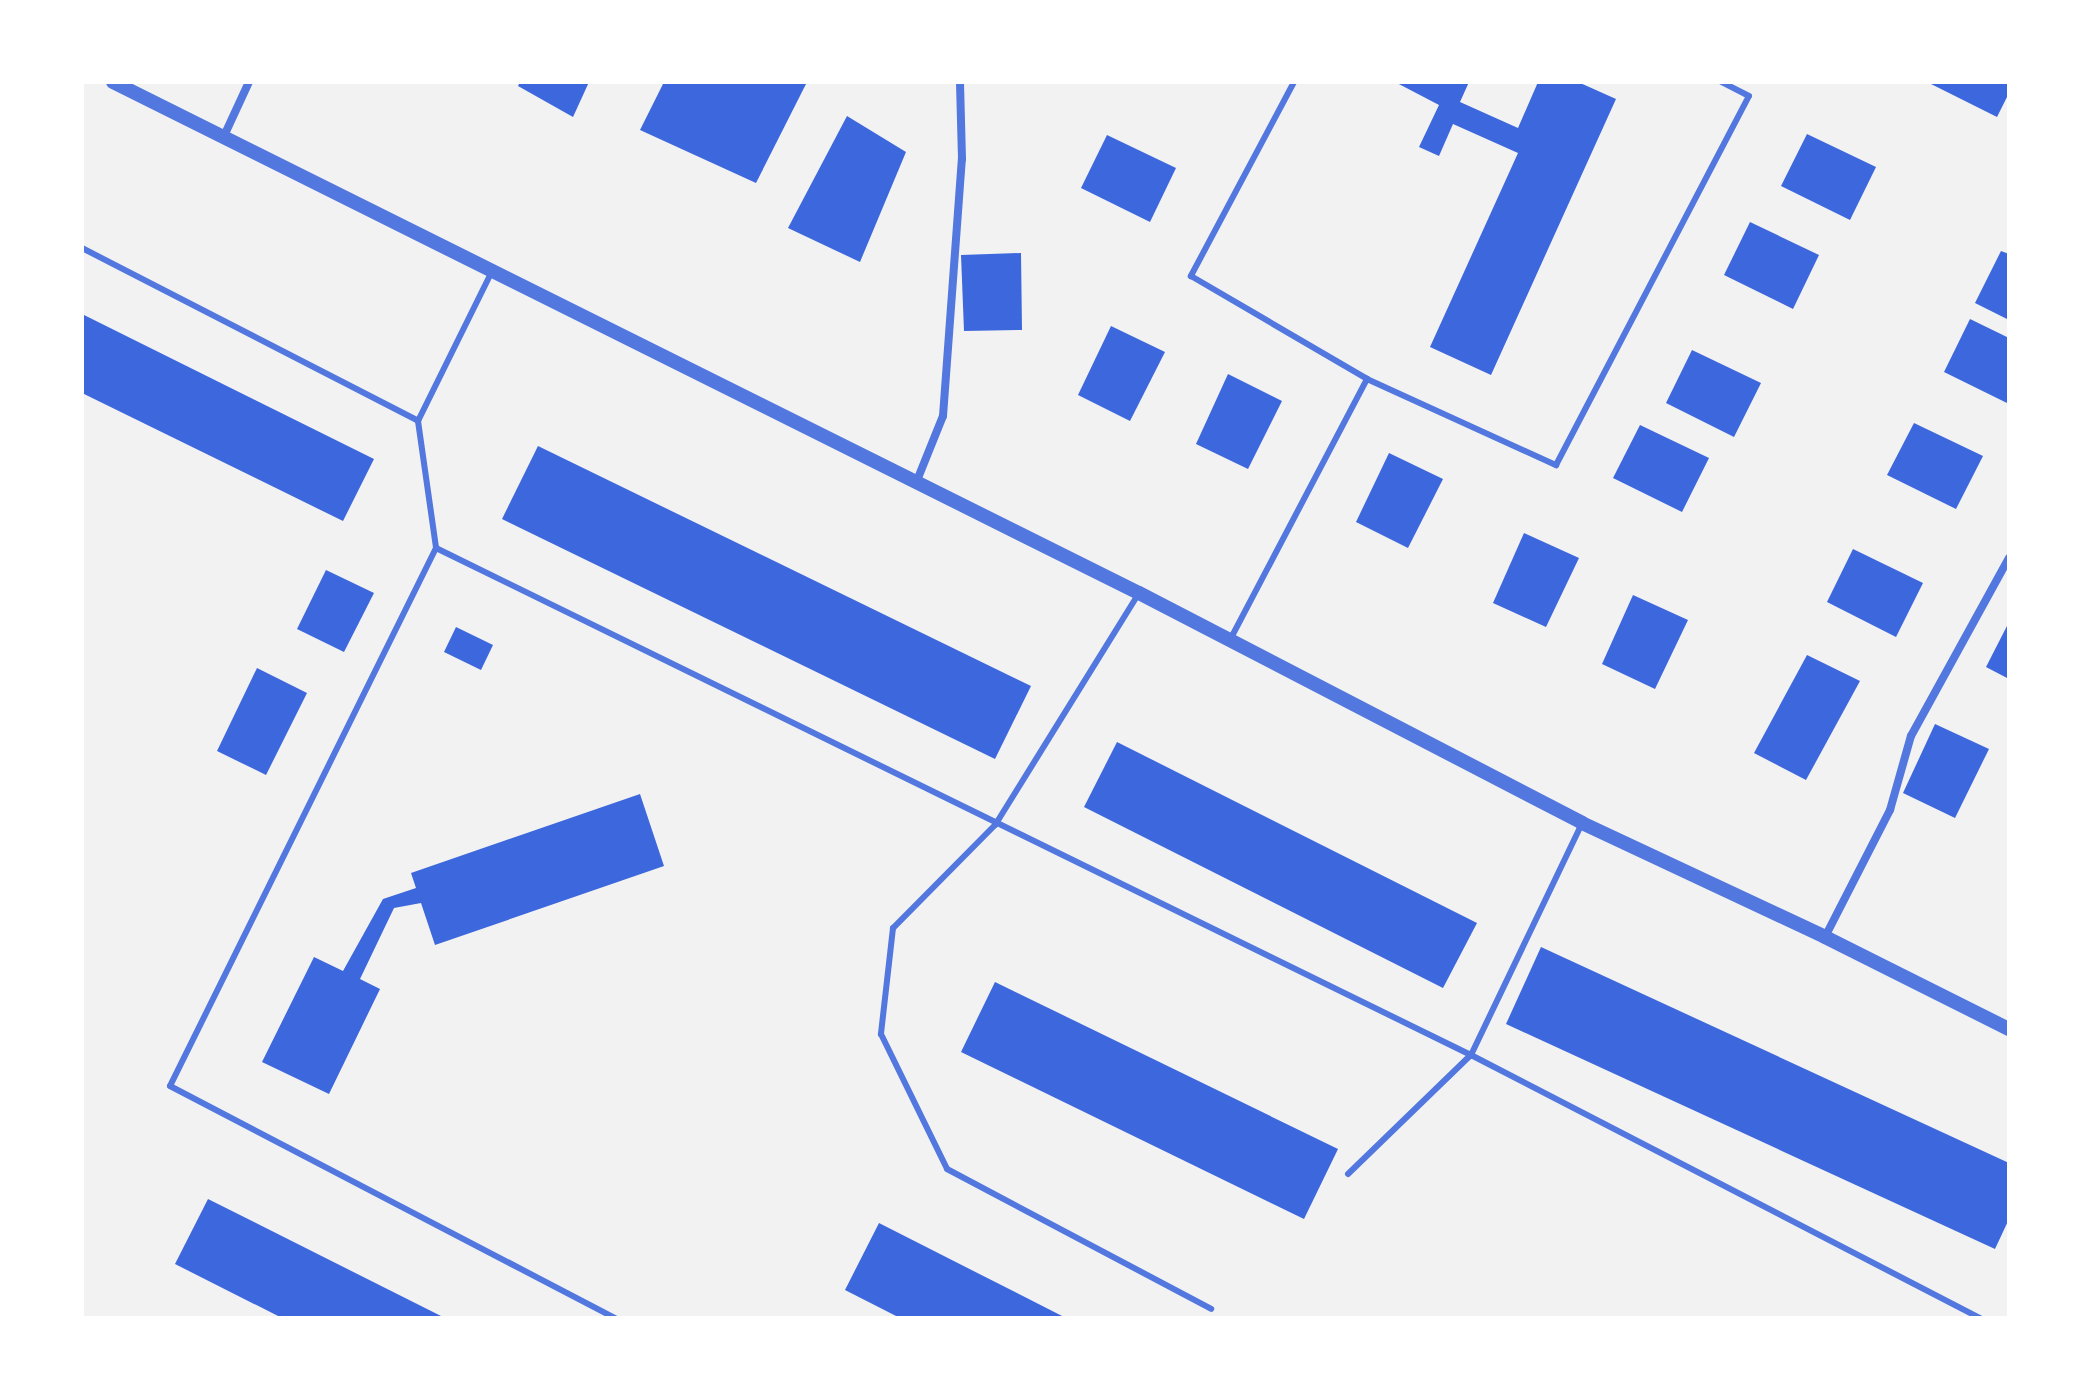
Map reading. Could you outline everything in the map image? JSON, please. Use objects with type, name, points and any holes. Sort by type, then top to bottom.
[{"type":"street","points":[[113,82],[1139,593],[1582,823],[1825,937],[2009,1029]]},
{"type":"street","points":[[224,136],[249,82]]},
{"type":"street","points":[[916,483],[943,416],[962,159],[960,82]]},
{"type":"street","points":[[1825,937],[1890,810],[1911,736],[2009,558]]},
{"type":"lane","points":[[1294,82],[1191,276],[1367,379],[1556,465],[1749,96],[1721,82]]},
{"type":"lane","points":[[82,248],[418,421]]},
{"type":"lane","points":[[492,271],[418,421],[436,548],[170,1086],[615,1318]]},
{"type":"lane","points":[[1230,640],[1367,379]]},
{"type":"lane","points":[[436,548],[995,825],[1471,1055],[1980,1318]]},
{"type":"lane","points":[[1139,593],[995,825],[893,928],[881,1034],[947,1169],[1211,1309]]},
{"type":"lane","points":[[1348,1174],[1471,1055],[1582,823]]},
{"type":"building","points":[[520,82],[589,82],[573,117],[518,86]]},
{"type":"building","points":[[664,82],[807,82],[756,183],[640,130]]},
{"type":"building","points":[[1395,82],[1469,82],[1460,102],[1518,128],[1538,82],[1578,82],[1616,99],[1491,375],[1430,347],[1518,153],[1453,124],[1439,156],[1419,147],[1439,105]]},
{"type":"building","points":[[1927,82],[2009,82],[2009,93],[1997,117]]},
{"type":"building","points":[[847,116],[906,152],[860,262],[788,228]]},
{"type":"building","points":[[1807,134],[1876,167],[1850,220],[1781,186]]},
{"type":"building","points":[[1107,135],[1176,168],[1150,222],[1081,188]]},
{"type":"building","points":[[1750,222],[1819,255],[1793,309],[1724,275]]},
{"type":"building","points":[[2001,251],[2009,254],[2009,320],[1975,303]]},
{"type":"building","points":[[1021,253],[1022,330],[964,331],[961,255]]},
{"type":"building","points":[[82,314],[374,459],[343,521],[82,393]]},
{"type":"building","points":[[1970,319],[2009,338],[2009,404],[1944,372]]},
{"type":"building","points":[[1111,326],[1165,352],[1130,421],[1078,395]]},
{"type":"building","points":[[1692,350],[1761,383],[1734,437],[1666,403]]},
{"type":"building","points":[[1228,374],[1282,401],[1248,469],[1196,444]]},
{"type":"building","points":[[1914,423],[1983,456],[1956,509],[1887,475]]},
{"type":"building","points":[[1640,425],[1709,458],[1682,512],[1613,478]]},
{"type":"building","points":[[538,446],[1031,686],[995,759],[502,519]]},
{"type":"building","points":[[1389,453],[1443,479],[1408,548],[1356,522]]},
{"type":"building","points":[[1524,533],[1579,558],[1546,627],[1493,603]]},
{"type":"building","points":[[1853,549],[1923,583],[1896,637],[1827,602]]},
{"type":"building","points":[[326,570],[374,593],[344,652],[297,629]]},
{"type":"building","points":[[1633,595],[1688,620],[1655,689],[1602,664]]},
{"type":"building","points":[[2009,622],[2009,679],[1986,667]]},
{"type":"building","points":[[456,627],[493,645],[481,670],[444,652]]},
{"type":"building","points":[[1807,655],[1860,681],[1806,780],[1754,753]]},
{"type":"building","points":[[257,668],[307,693],[266,775],[217,751]]},
{"type":"building","points":[[1935,724],[1989,749],[1955,818],[1903,793]]},
{"type":"building","points":[[1117,742],[1477,923],[1443,988],[1084,807]]},
{"type":"building","points":[[640,794],[664,866],[435,945],[421,903],[394,908],[360,979],[380,989],[329,1094],[262,1062],[314,957],[343,971],[383,899],[416,888],[411,873]]},
{"type":"building","points":[[1541,947],[2009,1163],[2009,1219],[1995,1249],[1506,1024]]},
{"type":"building","points":[[995,982],[1338,1149],[1304,1219],[961,1052]]},
{"type":"building","points":[[208,1199],[445,1318],[282,1318],[175,1264]]},
{"type":"building","points":[[879,1223],[1066,1318],[900,1318],[845,1290]]}]
